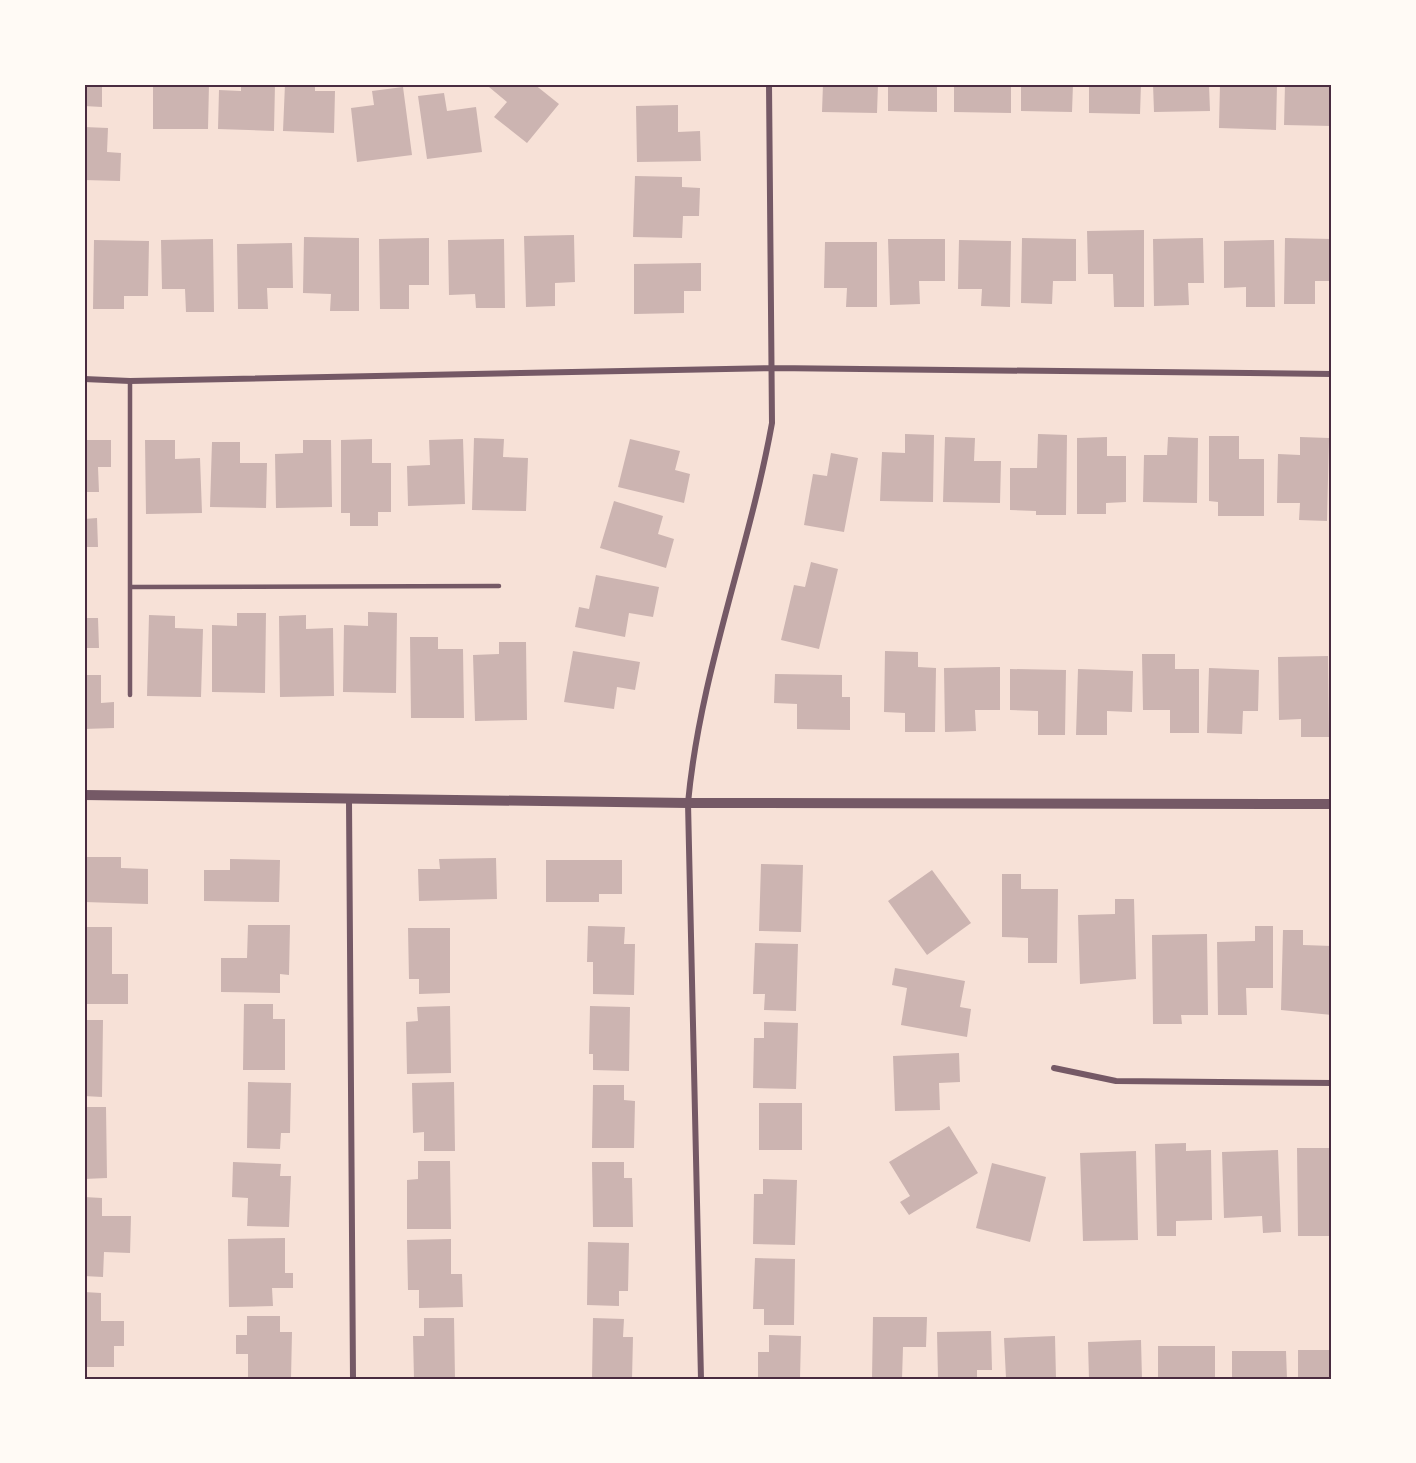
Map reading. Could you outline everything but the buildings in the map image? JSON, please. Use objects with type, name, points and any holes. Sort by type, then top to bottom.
[{"type":"street","points":[[701,1379],[688,803],[693,749],[704,695],[764,469],[772,423],[769,84]]},
{"type":"street","points":[[84,379],[130,381],[772,368],[1332,374]]},
{"type":"street","points":[[84,795],[688,803],[1332,804]]},
{"type":"street","points":[[349,800],[353,1379]]},
{"type":"street","points":[[1054,1068],[1116,1081],[1332,1083]]},
{"type":"lane","points":[[130,381],[130,695]]},
{"type":"lane","points":[[130,587],[499,585]]}]
